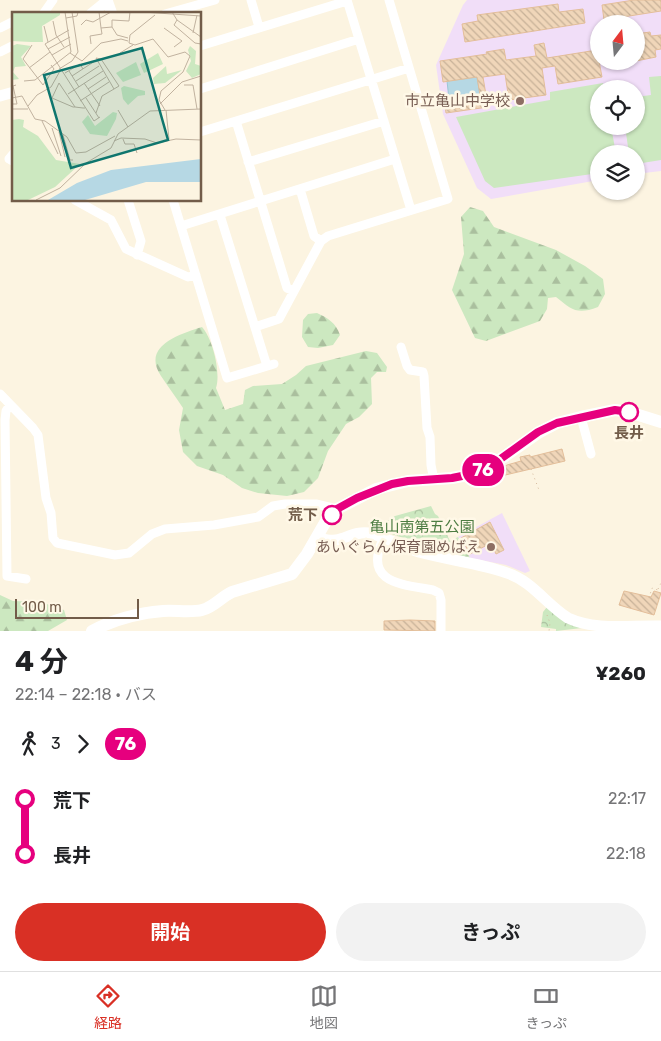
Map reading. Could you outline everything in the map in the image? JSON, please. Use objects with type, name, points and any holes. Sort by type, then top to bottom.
[{"type":"main road","points":[[92,631],[104,624],[130,616],[162,611],[201,611],[211,607],[232,592],[292,574],[317,538],[326,521],[337,509],[357,498],[392,484],[452,478],[488,468],[538,432],[557,423],[615,410],[629,412],[661,422]]},
{"type":"street","points":[[44,12],[54,0]]},
{"type":"street","points":[[172,12],[215,0]]},
{"type":"street","points":[[251,0],[259,28]]},
{"type":"street","points":[[255,328],[279,319],[321,241],[328,236],[448,199],[389,0]]},
{"type":"street","points":[[93,12],[107,1]]},
{"type":"street","points":[[201,46],[347,1],[411,210]]},
{"type":"street","points":[[0,28],[12,22]]},
{"type":"street","points":[[201,89],[359,39]]},
{"type":"street","points":[[0,52],[12,47]]},
{"type":"street","points":[[201,132],[409,68]]},
{"type":"street","points":[[236,121],[288,288],[294,291]]},
{"type":"street","points":[[248,162],[384,121]]},
{"type":"street","points":[[181,226],[395,160]]},
{"type":"street","points":[[300,189],[314,236],[321,241]]},
{"type":"street","points":[[76,201],[111,220],[126,249],[188,276],[196,275]]},
{"type":"street","points":[[128,201],[141,241],[137,254]]},
{"type":"street","points":[[173,201],[227,378],[270,365],[255,328],[220,215]]},
{"type":"street","points":[[401,347],[410,370],[423,372],[424,376],[427,428],[430,437],[431,465],[434,480]]},
{"type":"street","points":[[0,394],[34,428],[38,435],[46,498],[51,513],[54,538],[57,543],[116,554],[129,554],[152,534],[165,529],[214,525],[258,517],[273,506],[285,504],[316,504],[337,509]]},
{"type":"street","points":[[10,405],[4,420],[7,576],[26,579]]},
{"type":"street","points":[[581,417],[591,454]]},
{"type":"street","points":[[317,538],[336,540],[360,532],[369,533],[412,550],[445,559],[493,568],[519,577],[551,606],[569,618],[588,626],[599,628],[661,626]]},
{"type":"street","points":[[383,539],[378,556],[378,566],[381,574],[388,580],[398,584],[438,593],[441,600],[441,631]]},
{"type":"path","points":[[531,469],[539,490]]},
{"type":"path","points":[[658,590],[661,583]]},
{"type":"path","points":[[648,598],[652,588],[661,591]]},
{"type":"path","points":[[549,631],[550,623],[546,614],[551,606]]},
{"type":"shaded area","name":"市立亀山中学校","points":[[467,0],[661,0],[661,171],[645,173],[645,145],[590,145],[590,182],[491,199],[477,188],[443,114],[436,65]]},
{"type":"shaded area","name":"あいぐらん保育園めばえ","points":[[502,513],[530,571],[525,573],[506,565],[470,558],[458,537]]},
{"type":"green space","points":[[661,76],[661,160],[645,163],[645,145],[628,145],[626,135],[645,135],[645,96],[651,95],[649,77]]},
{"type":"green space","points":[[590,85],[590,135],[613,135],[614,145],[590,145],[590,174],[494,188],[485,181],[456,117],[550,100],[550,92]]},
{"type":"green space","points":[[470,207],[483,211],[494,227],[556,250],[585,266],[603,279],[605,294],[598,307],[580,311],[571,308],[556,297],[548,298],[547,309],[540,321],[486,341],[475,338],[452,290],[464,254],[461,217]]},
{"type":"green space","points":[[317,313],[331,321],[340,335],[333,345],[318,348],[308,347],[302,337],[303,320],[308,314]]},
{"type":"green space","points":[[202,327],[210,339],[213,348],[217,365],[216,388],[225,410],[243,404],[245,390],[253,386],[282,384],[306,366],[366,351],[377,353],[387,367],[386,372],[377,372],[371,378],[372,404],[359,417],[346,424],[328,451],[318,478],[304,492],[287,496],[258,493],[242,488],[223,475],[197,466],[183,452],[179,430],[183,408],[161,376],[156,366],[156,357],[159,349],[166,343],[184,333]]},
{"type":"green space","name":"亀山南第五公園","points":[[431,506],[450,541],[458,537],[470,558],[438,550],[383,531],[381,525],[395,516]]},
{"type":"green space","points":[[0,595],[13,601],[41,602],[64,610],[67,620],[48,631],[0,631]]},
{"type":"green space","points":[[547,607],[582,628],[556,631],[556,629],[541,627],[543,612]]},
{"type":"water","points":[[477,77],[480,95],[449,99],[447,81]]},
{"type":"building","points":[[634,0],[661,0],[661,11],[636,15],[603,15],[602,5]]},
{"type":"building","points":[[558,4],[559,12],[583,9],[585,23],[465,42],[462,24],[478,21],[477,15]]},
{"type":"building","points":[[650,32],[651,36],[661,35],[661,49],[655,50],[656,57],[645,59],[645,33]]},
{"type":"building","points":[[544,43],[547,58],[590,51],[590,70],[601,70],[602,77],[558,84],[555,66],[542,68],[546,95],[509,100],[505,74],[483,77],[488,107],[446,113],[444,100],[480,95],[477,77],[443,82],[440,61],[487,54],[486,52],[504,49],[506,60],[536,56],[534,45]]},
{"type":"building","points":[[562,449],[565,461],[501,476],[499,470],[507,465],[521,461],[520,457],[530,455],[530,457]]},
{"type":"building","points":[[490,522],[504,550],[496,554],[491,543],[470,554],[461,538]]},
{"type":"building","points":[[624,591],[651,597],[654,591],[661,593],[654,615],[619,605]]},
{"type":"building","points":[[384,621],[435,621],[435,631],[384,630]]},
{"type":"bus line","name":"76","points":[[332,515],[337,509],[357,498],[392,484],[452,478],[488,468],[538,432],[557,423],[615,410],[629,412]]},
{"type":"place","name":"市立亀山中学校","points":[[520,101]]},
{"type":"place","name":"長井","points":[[629,412]]},
{"type":"place","name":"荒下","points":[[332,515]]},
{"type":"place","name":"あいぐらん保育園めばえ","points":[[491,547]]}]
